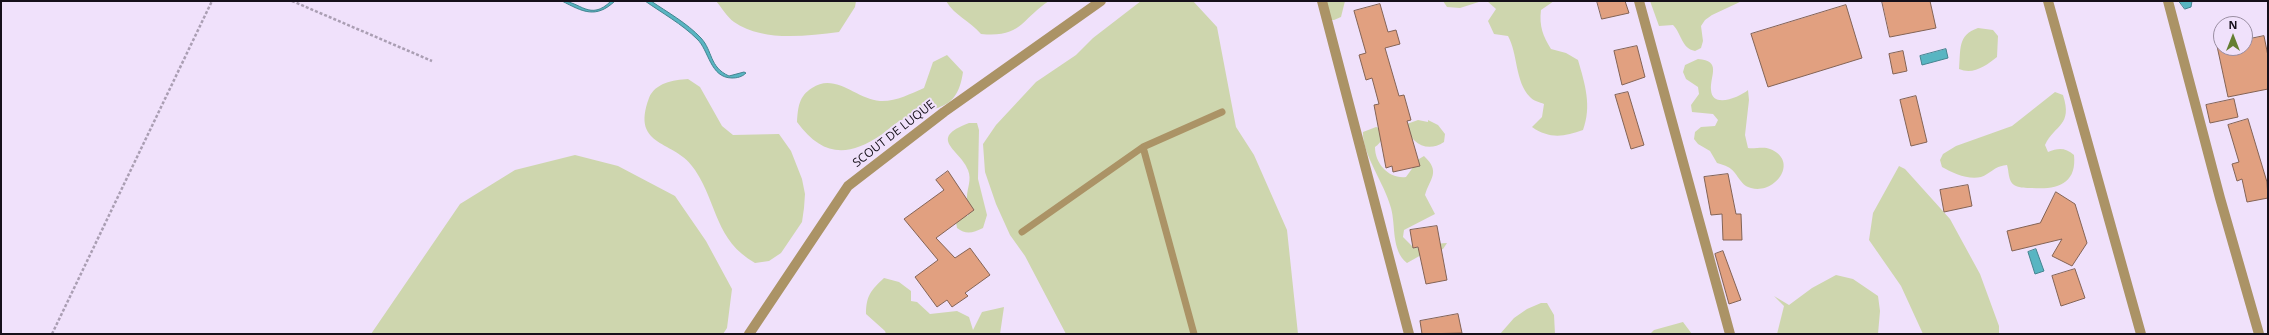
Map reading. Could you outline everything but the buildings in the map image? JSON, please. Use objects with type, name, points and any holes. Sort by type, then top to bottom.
[{"type":"street","name":"SCOUT DE LUQUE","points":[[749,334],[848,186],[944,112],[1101,1]]},
{"type":"street","points":[[1322,1],[1409,334]]},
{"type":"street","points":[[1639,1],[1730,334]]},
{"type":"street","points":[[2048,1],[2141,334]]},
{"type":"street","points":[[2168,1],[2220,198],[2259,334]]},
{"type":"lane","points":[[1022,232],[1143,147],[1222,112]]},
{"type":"lane","points":[[1143,147],[1194,334]]},
{"type":"path","points":[[52,334],[212,1]]},
{"type":"path","points":[[292,1],[432,61]]},
{"type":"green space","points":[[716,1],[856,1],[855,7],[839,32],[785,36],[758,33],[745,28],[731,20]]},
{"type":"green space","points":[[946,1],[1049,1],[1020,26],[1013,30],[1005,33],[981,34],[972,25],[958,15]]},
{"type":"green space","points":[[1141,1],[1193,1],[1217,27],[1236,127],[1254,155],[1287,230],[1298,334],[1066,334],[1025,256],[1010,235],[996,204],[985,172],[983,144],[996,125],[1036,82],[1076,55],[1093,38]]},
{"type":"green space","points":[[1326,1],[1345,1],[1341,17],[1334,20],[1327,20]]},
{"type":"green space","points":[[1443,1],[1482,1],[1460,8],[1447,7]]},
{"type":"green space","points":[[1487,1],[1554,1],[1541,10],[1541,26],[1551,49],[1566,53],[1578,60],[1585,86],[1587,104],[1586,121],[1583,130],[1557,136],[1544,134],[1532,127],[1542,117],[1544,104],[1533,100],[1525,91],[1519,76],[1514,51],[1508,36],[1494,34],[1488,21],[1496,9]]},
{"type":"green space","points":[[1650,1],[1742,1],[1712,15],[1705,20],[1701,26],[1703,41],[1701,48],[1695,51],[1684,44],[1673,25],[1659,26]]},
{"type":"green space","points":[[1978,28],[1993,30],[1998,36],[1997,57],[1979,69],[1964,71],[1959,69],[1961,44],[1966,35]]},
{"type":"green space","points":[[947,55],[963,72],[960,86],[950,102],[901,120],[869,142],[846,150],[836,150],[816,142],[797,122],[800,102],[804,95],[812,88],[821,84],[829,83],[846,88],[871,99],[880,101],[891,100],[924,88],[933,62]]},
{"type":"green space","points":[[1698,59],[1705,60],[1712,66],[1711,90],[1716,99],[1727,100],[1739,96],[1748,90],[1749,100],[1745,135],[1748,148],[1770,149],[1779,154],[1783,161],[1784,168],[1781,176],[1768,187],[1760,189],[1747,186],[1731,169],[1717,163],[1710,151],[1698,144],[1694,139],[1695,132],[1701,127],[1715,126],[1718,120],[1713,114],[1692,112],[1691,105],[1699,94],[1698,87],[1686,79],[1683,72],[1685,65]]},
{"type":"green space","points":[[688,79],[700,87],[722,126],[733,135],[779,134],[791,151],[802,179],[805,194],[802,222],[781,253],[769,261],[755,263],[742,254],[732,244],[719,221],[703,183],[695,170],[687,160],[658,142],[650,135],[646,126],[645,114],[649,98],[652,93],[665,83]]},
{"type":"green space","points":[[2055,92],[2063,95],[2066,105],[2066,113],[2062,124],[2049,138],[2045,145],[2048,152],[2064,149],[2074,155],[2072,173],[2069,179],[2064,183],[2050,188],[2018,187],[2011,181],[2007,165],[1998,167],[1982,177],[1977,178],[1958,175],[1942,167],[1940,160],[1943,154],[1956,146],[2012,126]]},
{"type":"green space","points":[[1418,120],[1428,122],[1428,120],[1438,125],[1445,134],[1444,142],[1431,147],[1415,141],[1404,125]]},
{"type":"green space","points":[[969,123],[977,123],[979,130],[978,179],[987,215],[983,228],[976,231],[963,232],[957,228],[956,222],[961,216],[968,216],[967,197],[969,174],[964,163],[950,145],[948,140],[950,134],[956,129]]},
{"type":"green space","points":[[1376,127],[1383,129],[1382,140],[1375,147],[1377,159],[1389,173],[1394,176],[1406,177],[1419,159],[1424,156],[1432,166],[1433,175],[1425,195],[1435,214],[1404,230],[1403,237],[1414,248],[1423,248],[1447,243],[1443,249],[1423,254],[1407,263],[1398,251],[1391,208],[1366,150],[1363,132]]},
{"type":"green space","points":[[575,155],[618,166],[675,196],[706,241],[732,289],[727,328],[723,334],[371,334],[460,204],[515,170]]},
{"type":"green space","points":[[1899,166],[1905,169],[1950,219],[1980,274],[1999,326],[1999,334],[1923,334],[1901,286],[1869,240],[1873,213]]},
{"type":"green space","points":[[1836,275],[1853,279],[1878,296],[1880,311],[1878,334],[1777,334],[1784,306],[1774,296],[1789,305],[1812,288]]},
{"type":"green space","points":[[884,278],[899,282],[911,291],[911,301],[917,302],[930,314],[957,311],[969,317],[973,330],[982,312],[1004,307],[1000,334],[886,334],[885,331],[866,314],[867,302],[870,294]]},
{"type":"green space","points":[[1541,303],[1547,303],[1554,315],[1555,334],[1500,334],[1514,318],[1527,309]]},
{"type":"green space","points":[[1683,322],[1692,334],[1650,334],[1654,330]]},
{"type":"water","points":[[562,1],[585,9],[597,10],[604,7],[611,1],[615,1],[602,10],[589,12],[583,11]]},
{"type":"water","points":[[645,1],[651,1],[683,23],[701,38],[718,68],[723,72],[729,76],[744,72],[746,73],[739,77],[732,78],[725,77],[719,73],[714,69],[697,39]]},
{"type":"water","points":[[2179,1],[2192,1],[2191,7],[2185,9]]},
{"type":"water","points":[[1946,49],[1948,58],[1922,65],[1920,56]]},
{"type":"water","points":[[2036,249],[2044,271],[2035,274],[2028,252]]}]
